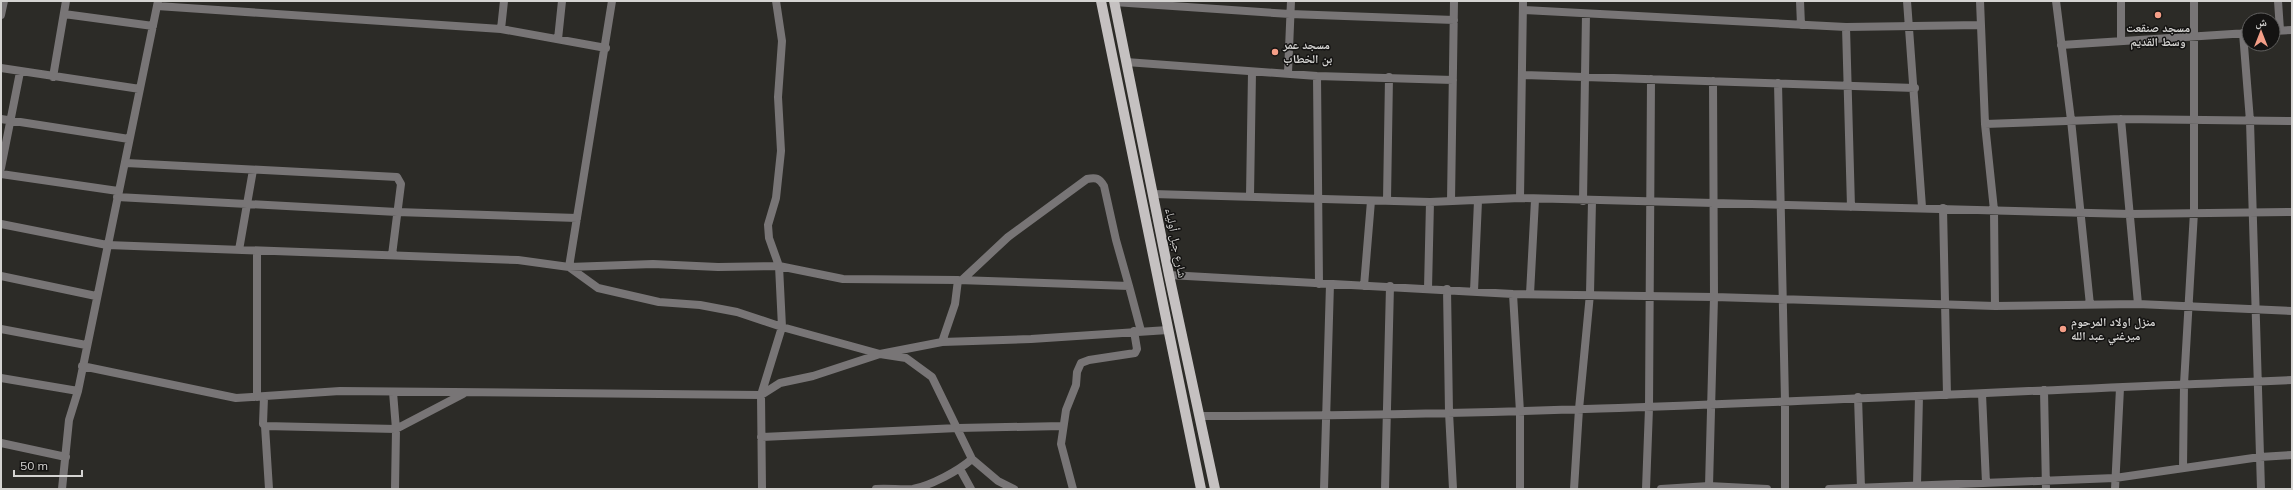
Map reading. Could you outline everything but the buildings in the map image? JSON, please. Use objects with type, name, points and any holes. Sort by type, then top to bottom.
[{"type":"main road","name":"شارع جبل أولياء","points":[[1101,1],[1201,489]]},
{"type":"main road","name":"شارع جبل أولياء","points":[[1114,2],[1168,275],[1214,489]]},
{"type":"street","points":[[1,14],[4,1]]},
{"type":"street","points":[[53,77],[66,1]]},
{"type":"street","points":[[501,29],[504,1]]},
{"type":"street","points":[[558,39],[562,1]]},
{"type":"street","points":[[569,267],[583,176],[606,48],[612,1]]},
{"type":"street","points":[[762,489],[761,395],[782,327],[779,266],[769,238],[768,225],[776,198],[781,151],[778,97],[782,41],[776,1]]},
{"type":"street","points":[[1288,73],[1291,1]]},
{"type":"street","points":[[1451,201],[1454,1]]},
{"type":"street","points":[[1800,1],[1801,25]]},
{"type":"street","points":[[1907,1],[1915,88],[1922,207]]},
{"type":"street","points":[[1980,1],[1985,124],[1994,210],[1995,306]]},
{"type":"street","points":[[2056,1],[2071,120],[2090,305]]},
{"type":"street","points":[[2121,1],[2121,41]]},
{"type":"street","points":[[2183,468],[2184,384],[2194,212],[2194,1]]},
{"type":"street","points":[[2278,1],[2278,12]]},
{"type":"street","points":[[1114,2],[1290,14],[1454,20]]},
{"type":"street","points":[[62,489],[69,420],[78,391],[117,194],[126,163],[129,140],[157,3],[501,29],[606,48]]},
{"type":"street","points":[[1520,198],[1523,5],[1586,14],[1846,27],[1981,25]]},
{"type":"street","points":[[64,14],[153,26]]},
{"type":"street","points":[[1583,201],[1586,14]]},
{"type":"street","points":[[1846,27],[1851,206]]},
{"type":"street","points":[[2281,31],[2292,30]]},
{"type":"street","points":[[2061,45],[2194,38],[2241,33]]},
{"type":"street","points":[[2247,52],[2261,489]]},
{"type":"street","points":[[1126,62],[1316,76],[1453,80]]},
{"type":"street","points":[[1,68],[140,89]]},
{"type":"street","points":[[1,168],[20,72]]},
{"type":"street","points":[[1250,196],[1252,72]]},
{"type":"street","points":[[1523,75],[1915,88]]},
{"type":"street","points":[[1316,76],[1319,284]]},
{"type":"street","points":[[1387,200],[1389,77]]},
{"type":"street","points":[[1646,489],[1649,408],[1650,79]]},
{"type":"street","points":[[1709,486],[1714,297],[1713,81]]},
{"type":"street","points":[[1778,83],[1782,204],[1785,401],[1784,489]]},
{"type":"street","points":[[1,119],[129,140]]},
{"type":"street","points":[[1985,124],[2121,119],[2292,121]]},
{"type":"street","points":[[2121,119],[2138,304]]},
{"type":"street","points":[[126,163],[397,177],[401,184],[392,255]]},
{"type":"street","points":[[239,250],[253,170]]},
{"type":"street","points":[[1,174],[117,194],[246,205],[577,218]]},
{"type":"street","points":[[942,342],[955,304],[960,280],[1008,237],[1087,179],[1095,177],[1100,180],[1104,186],[1116,240],[1129,286],[1138,331],[1137,349],[1135,353],[1098,357],[1081,363],[1077,372],[1076,385],[1066,410],[1062,426],[1062,454],[1073,489]]},
{"type":"street","points":[[1153,194],[1430,202],[1520,198],[1535,200],[1650,201],[2081,211],[2130,214],[2194,212],[2292,212]]},
{"type":"street","points":[[1530,294],[1535,200]]},
{"type":"street","points":[[1364,286],[1371,201]]},
{"type":"street","points":[[1474,290],[1478,201]]},
{"type":"street","points":[[1574,489],[1579,408],[1590,294],[1592,201]]},
{"type":"street","points":[[1428,289],[1430,202]]},
{"type":"street","points":[[1943,208],[1947,395]]},
{"type":"street","points":[[1,224],[107,245],[518,260],[569,267],[653,264],[718,267],[779,266],[843,279],[960,280],[1129,286]]},
{"type":"street","points":[[257,251],[260,397],[263,424],[265,426],[269,489]]},
{"type":"street","points":[[569,267],[598,288],[659,302],[700,305],[737,312],[782,327],[880,354],[906,358],[932,377],[972,459],[998,481],[1014,489]]},
{"type":"street","points":[[1168,275],[1319,284],[1474,290],[1513,294],[1714,297],[1995,306],[2138,304],[2188,305],[2292,311]]},
{"type":"street","points":[[1,276],[96,296]]},
{"type":"street","points":[[1324,489],[1324,416],[1330,284]]},
{"type":"street","points":[[1385,489],[1390,286]]},
{"type":"street","points":[[1447,289],[1449,412],[1453,489]]},
{"type":"street","points":[[1513,294],[1520,412],[1520,489]]},
{"type":"street","points":[[1,329],[86,345]]},
{"type":"street","points":[[82,366],[236,398],[340,391],[464,394],[761,395],[780,383],[813,376],[880,354],[942,342],[1031,339],[1168,330]]},
{"type":"street","points":[[1,378],[78,391]]},
{"type":"street","points":[[1199,416],[1324,416],[1449,412],[1520,412],[1579,408],[1649,408],[1858,397],[1982,394],[2292,380]]},
{"type":"street","points":[[2115,489],[2120,388]]},
{"type":"street","points":[[2044,390],[2046,489]]},
{"type":"street","points":[[393,392],[396,429],[395,489]]},
{"type":"street","points":[[265,426],[396,429],[464,394]]},
{"type":"street","points":[[1981,485],[1982,394]]},
{"type":"street","points":[[1917,485],[1919,396]]},
{"type":"street","points":[[1858,397],[1861,488]]},
{"type":"street","points":[[761,437],[958,428],[1062,426]]},
{"type":"street","points":[[1,442],[66,457]]},
{"type":"street","points":[[1829,489],[1880,488],[1917,485],[1981,485],[2046,479],[2116,478],[2260,457],[2292,455]]},
{"type":"street","points":[[876,489],[912,489],[960,468],[972,459]]},
{"type":"street","points":[[960,468],[971,489]]},
{"type":"street","points":[[1661,489],[1709,486],[1767,489]]},
{"type":"place","name":"مسجد صنقعت وسط القديم","points":[[2158,15]]},
{"type":"place","name":"مسجد عمر بن الخطاب","points":[[1275,52]]},
{"type":"place","name":"منزل اولاد المرحوم ميرغني عبد الله","points":[[2063,329]]}]
